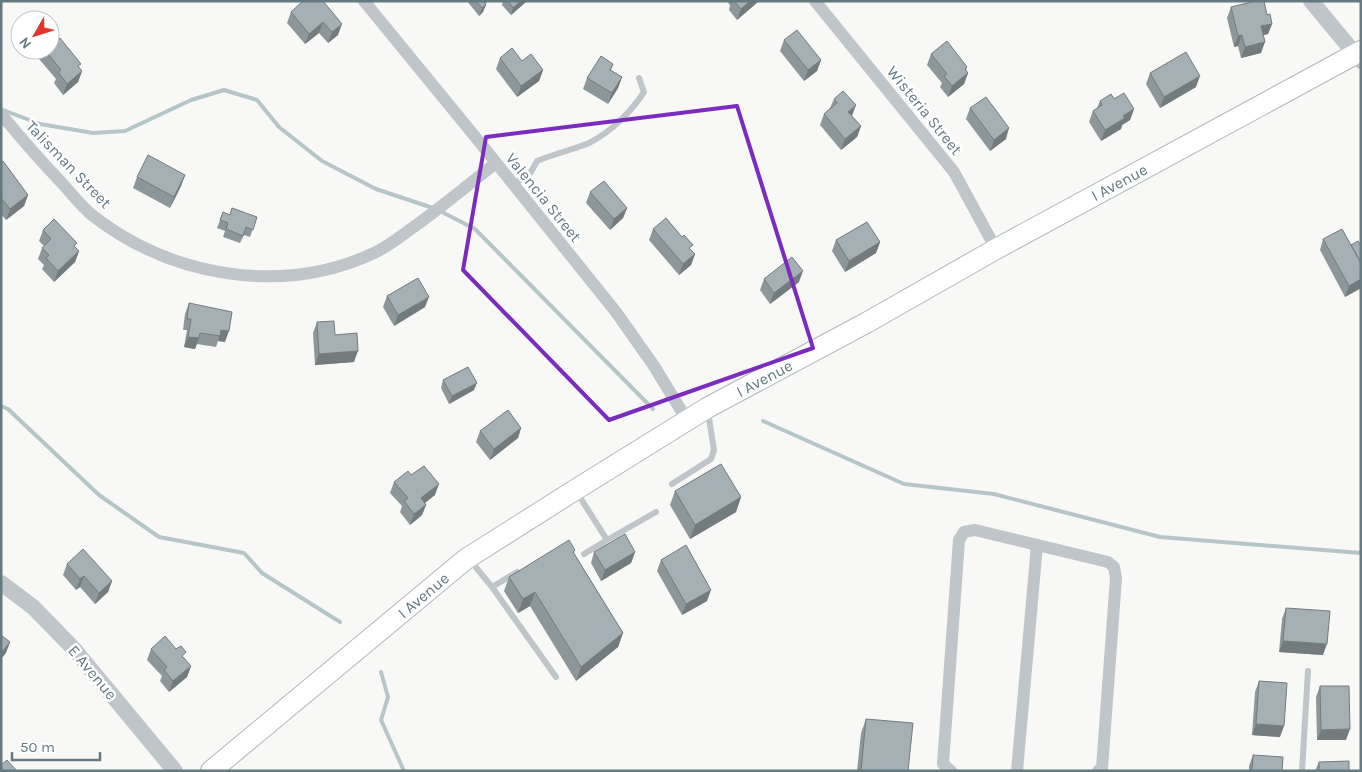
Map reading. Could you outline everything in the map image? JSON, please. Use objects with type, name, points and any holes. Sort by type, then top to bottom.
[{"type":"main road","name":"I Avenue","points":[[211,771],[468,558],[686,420],[866,323],[996,249],[1359,56]]},
{"type":"street","name":"Valencia Street","points":[[364,1],[616,312],[654,366],[686,420]]},
{"type":"street","name":"Wisteria Street","points":[[815,1],[954,172],[996,249]]},
{"type":"street","points":[[1312,1],[1359,56]]},
{"type":"street","name":"Talisman Street","points":[[1,114],[29,148],[92,215],[152,252],[197,268],[228,274],[265,277],[315,271],[344,264],[374,252],[447,203],[496,163]]},
{"type":"street","points":[[951,771],[943,764],[959,540],[964,532],[975,530],[1108,562],[1114,567],[1116,578],[1102,768],[1098,771]]},
{"type":"street","points":[[1017,771],[1037,545]]},
{"type":"street","name":"E Avenue","points":[[1,583],[33,608],[74,648],[175,771]]},
{"type":"lane","points":[[513,185],[531,172],[537,161],[589,143],[635,107],[644,92],[639,78]]},
{"type":"lane","points":[[672,484],[711,459],[714,450],[707,408]]},
{"type":"lane","points":[[575,490],[607,540]]},
{"type":"lane","points":[[584,554],[656,512]]},
{"type":"lane","points":[[468,558],[492,587],[556,677]]},
{"type":"lane","points":[[492,587],[524,568]]},
{"type":"lane","points":[[1302,771],[1308,671]]},
{"type":"highlighted area","points":[[737,106],[813,348],[609,420],[463,270],[486,137]]},
{"type":"building","points":[[303,1],[323,1],[342,24],[332,32],[323,22],[309,34],[291,12]]},
{"type":"building","points":[[476,1],[483,1],[486,5],[482,8]]},
{"type":"building","points":[[508,1],[521,1],[513,8]]},
{"type":"building","points":[[734,1],[750,1],[741,9]]},
{"type":"building","points":[[1264,1],[1267,15],[1270,14],[1272,24],[1261,26],[1265,42],[1245,47],[1242,35],[1238,36],[1231,7]]},
{"type":"building","points":[[797,30],[821,60],[808,70],[784,40]]},
{"type":"building","points":[[60,38],[81,64],[78,66],[82,71],[67,84],[58,72],[61,70],[53,60],[60,60]]},
{"type":"building","points":[[947,41],[967,67],[965,69],[968,73],[952,86],[944,76],[947,74],[931,54]]},
{"type":"building","points":[[512,48],[522,61],[531,54],[543,70],[521,86],[500,58]]},
{"type":"building","points":[[1186,52],[1200,76],[1164,97],[1150,73]]},
{"type":"building","points":[[601,56],[613,64],[610,70],[622,77],[612,93],[587,78]]},
{"type":"building","points":[[843,91],[856,105],[848,112],[861,126],[845,139],[824,114],[837,103],[834,99]]},
{"type":"building","points":[[1124,93],[1134,109],[1123,116],[1125,118],[1105,130],[1093,111],[1102,105],[1100,101],[1111,94],[1114,99]]},
{"type":"building","points":[[986,97],[1009,128],[994,140],[970,108]]},
{"type":"building","points":[[148,155],[185,175],[174,197],[137,177]]},
{"type":"building","points":[[3,161],[28,195],[10,209],[1,198],[1,162]]},
{"type":"building","points":[[604,181],[627,208],[614,219],[590,192]]},
{"type":"building","points":[[232,208],[257,217],[253,230],[246,227],[243,236],[226,229],[228,223],[220,220],[223,212],[230,215]]},
{"type":"building","points":[[666,218],[682,237],[684,235],[693,245],[689,248],[695,254],[683,264],[653,229]]},
{"type":"building","points":[[54,219],[77,243],[74,246],[79,251],[58,271],[46,258],[49,255],[42,248],[51,239],[43,230]]},
{"type":"building","points":[[867,222],[880,242],[849,261],[836,240]]},
{"type":"building","points":[[1342,229],[1361,263],[1361,279],[1349,286],[1323,239]]},
{"type":"building","points":[[1358,241],[1361,246],[1361,263],[1351,245]]},
{"type":"building","points":[[792,257],[803,271],[774,293],[764,279]]},
{"type":"building","points":[[418,278],[429,297],[398,315],[387,296]]},
{"type":"building","points":[[189,303],[232,312],[229,331],[221,330],[220,336],[200,333],[199,338],[188,337],[191,319],[187,319]]},
{"type":"building","points":[[334,321],[335,335],[357,333],[358,351],[319,354],[317,322]]},
{"type":"building","points":[[468,367],[477,383],[452,396],[443,380]]},
{"type":"building","points":[[508,410],[521,428],[494,449],[480,431]]},
{"type":"building","points":[[721,464],[741,497],[695,525],[675,491]]},
{"type":"building","points":[[424,466],[439,484],[421,498],[426,505],[414,514],[404,501],[408,498],[394,482],[408,471],[411,475]]},
{"type":"building","points":[[625,534],[635,552],[605,570],[594,552]]},
{"type":"building","points":[[569,540],[575,550],[573,552],[623,633],[581,667],[535,592],[523,599],[509,577]]},
{"type":"building","points":[[686,545],[711,590],[686,604],[661,560]]},
{"type":"building","points":[[83,549],[112,581],[99,593],[84,576],[80,579],[67,564]]},
{"type":"building","points":[[1286,608],[1330,611],[1327,644],[1283,641]]},
{"type":"building","points":[[1,635],[10,642],[1,653]]},
{"type":"building","points":[[165,636],[176,649],[181,646],[186,652],[182,656],[191,666],[173,681],[164,670],[167,667],[151,649]]},
{"type":"building","points":[[1259,681],[1287,683],[1284,726],[1256,724]]},
{"type":"building","points":[[1320,686],[1349,686],[1350,729],[1321,730]]},
{"type":"building","points":[[866,719],[913,723],[908,771],[861,771]]},
{"type":"building","points":[[1253,755],[1283,757],[1282,771],[1252,771]]},
{"type":"building","points":[[7,760],[17,771],[1,771],[1,765]]},
{"type":"building","points":[[1349,761],[1349,771],[1319,771],[1319,762]]},
{"type":"waterway","points":[[3,110],[40,124],[93,133],[125,131],[191,100],[224,90],[257,100],[279,127],[322,161],[376,189],[433,208]]},
{"type":"waterway","points":[[440,211],[475,229],[653,409]]},
{"type":"waterway","points":[[1,406],[8,409],[99,495],[159,537],[244,553],[262,573],[340,622]]},
{"type":"waterway","points":[[763,421],[904,484],[994,494],[1160,537],[1361,553]]},
{"type":"waterway","points":[[381,672],[388,697],[381,720],[404,771]]}]
